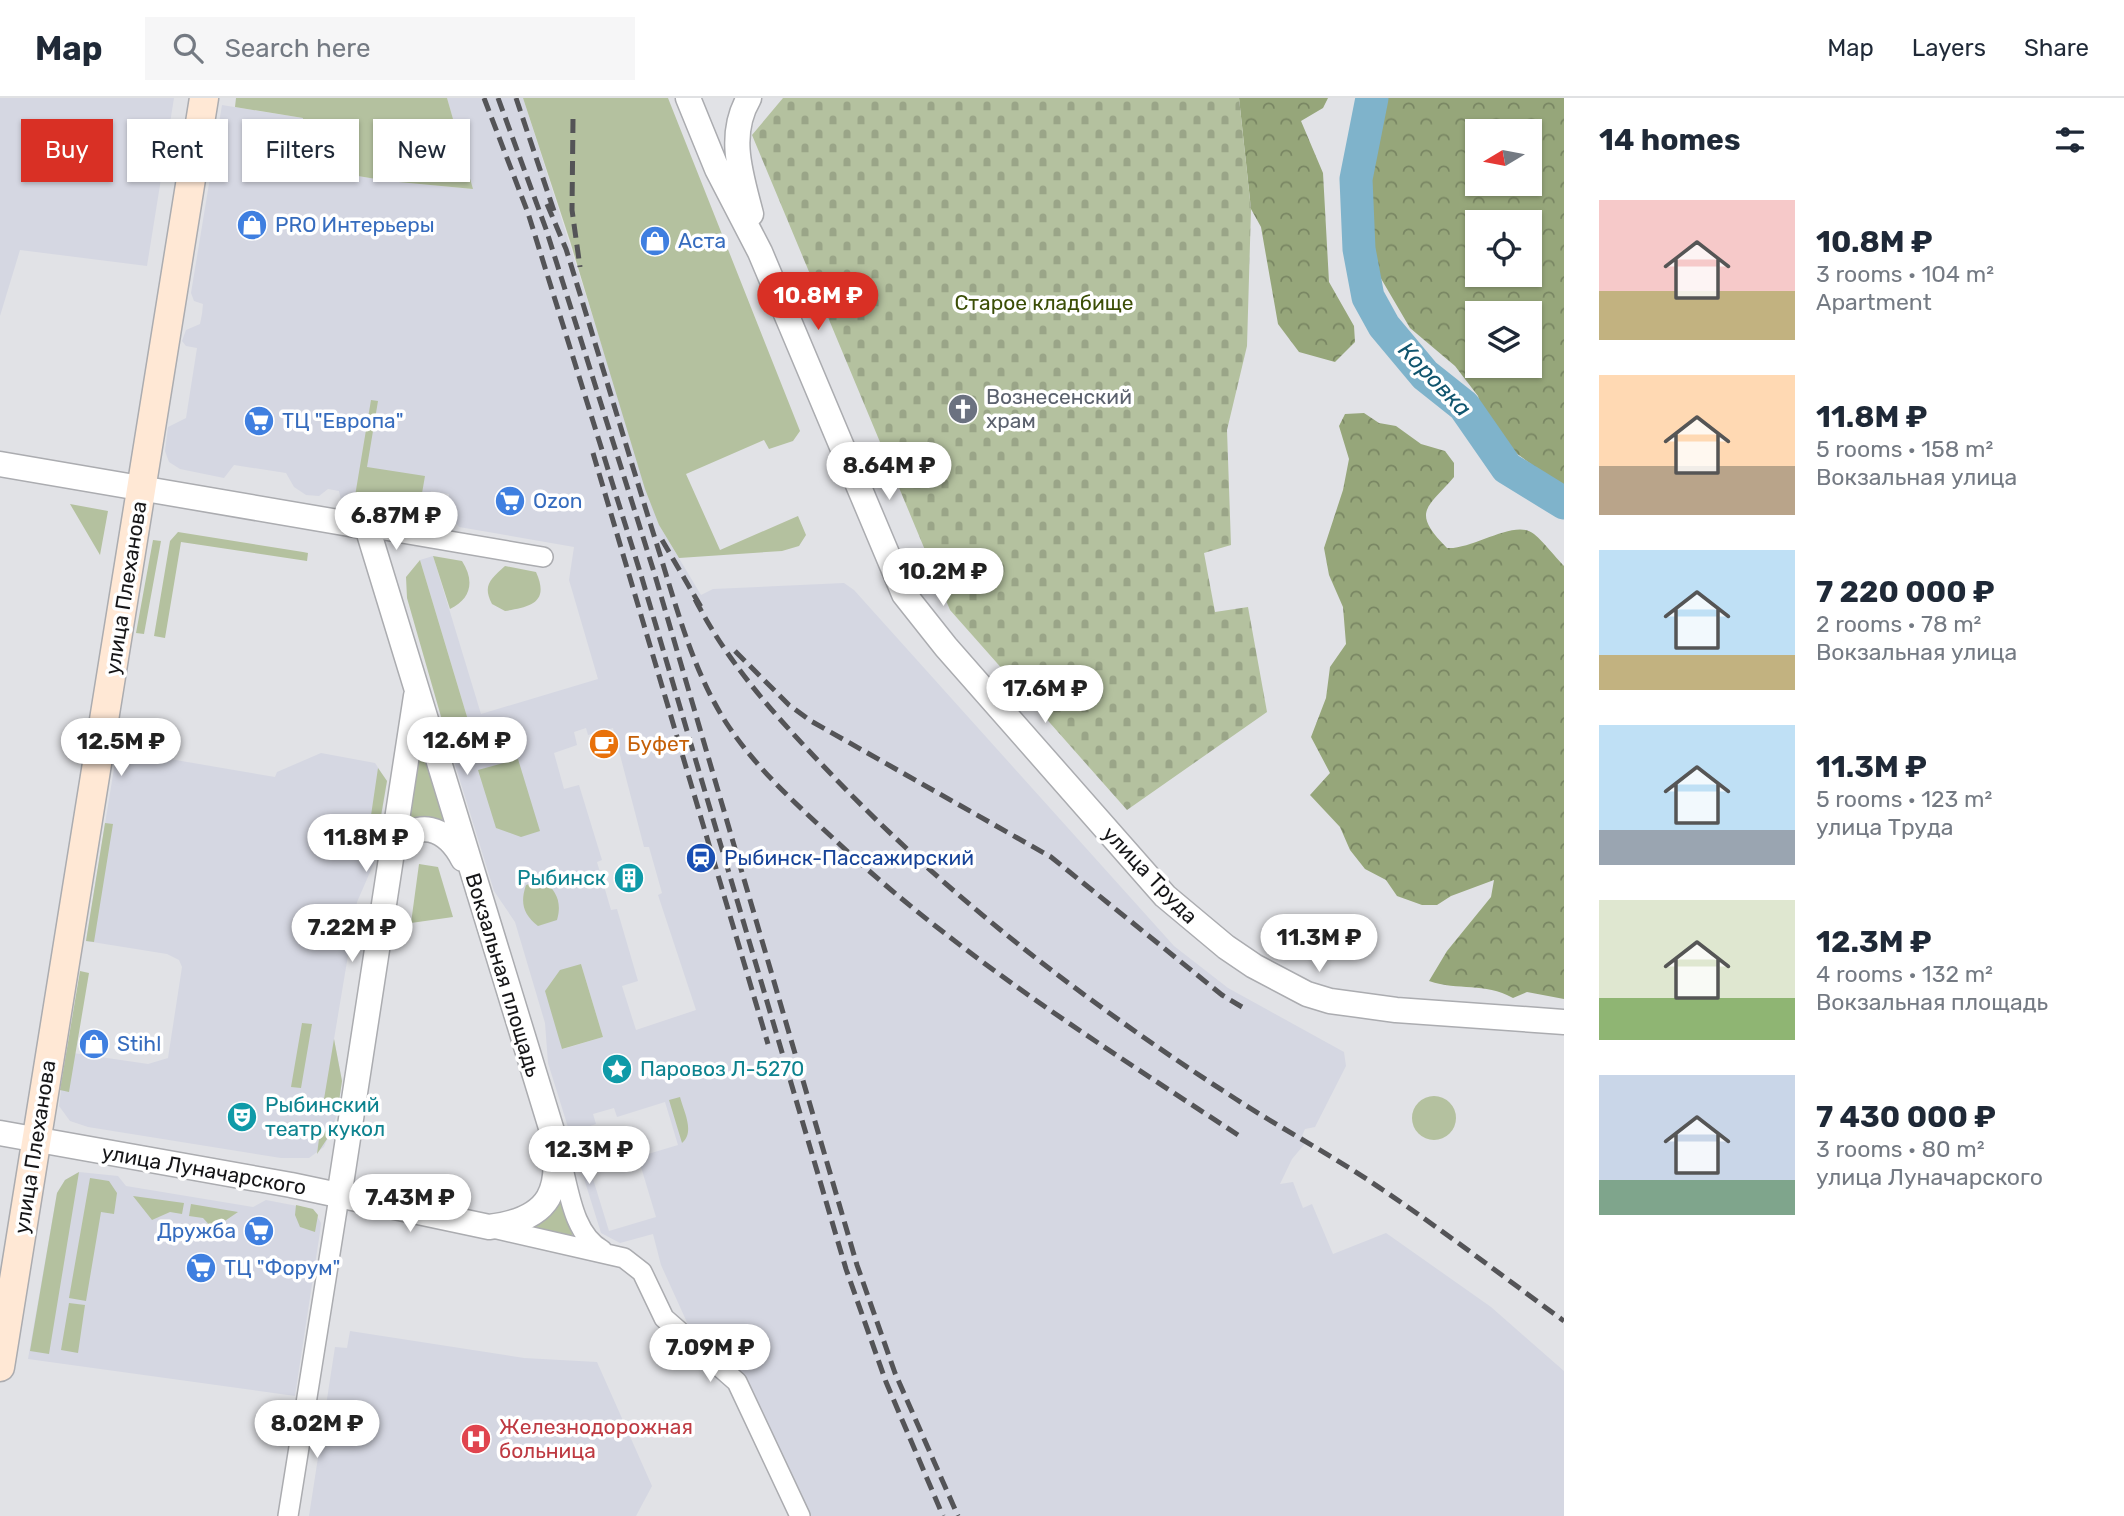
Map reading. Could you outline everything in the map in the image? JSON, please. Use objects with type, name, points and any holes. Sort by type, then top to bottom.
[{"type":"main road","name":"улица Плеханова","points":[[0,1367],[204,98]]},
{"type":"street","points":[[688,98],[717,169],[760,252]]},
{"type":"street","points":[[749,98],[738,123],[737,149],[760,252]]},
{"type":"street","name":"улица Труда","points":[[760,252],[904,594],[946,647],[1165,895],[1195,922],[1254,966],[1298,990],[1329,1000],[1396,1010],[1564,1022]]},
{"type":"street","points":[[0,464],[543,557]]},
{"type":"street","name":"Вокзальная площадь","points":[[367,527],[552,1132],[558,1173],[549,1197],[528,1216],[489,1227]]},
{"type":"street","points":[[288,1516],[417,689]]},
{"type":"street","points":[[393,848],[411,832],[425,829],[440,833],[453,842],[473,878]]},
{"type":"street","points":[[552,1132],[586,1239],[609,1254]]},
{"type":"street","name":"улица Луначарского","points":[[0,1133],[291,1185],[489,1227]]},
{"type":"street","points":[[489,1227],[609,1254],[637,1265],[664,1318],[737,1382],[800,1516]]},
{"type":"shaded area","points":[[0,98],[174,98],[171,119],[127,119],[127,182],[160,182],[147,266],[20,250],[0,316]]},
{"type":"shaded area","points":[[447,98],[523,98],[659,525],[701,595],[713,589],[844,583],[854,590],[1174,946],[1228,988],[1344,1052],[1346,1066],[1315,1127],[1305,1129],[1302,1136],[1308,1140],[1292,1159],[1280,1184],[1293,1182],[1303,1208],[1312,1204],[1333,1254],[1386,1233],[1491,1307],[1564,1371],[1564,1516],[810,1516],[748,1381],[690,1329],[661,1265],[653,1234],[620,1243],[601,1233],[548,1063],[545,1023],[515,922],[494,891],[450,748],[474,740],[420,560],[433,556],[481,714],[598,679],[569,580],[574,547],[459,527],[449,514],[449,494],[431,491],[424,510],[407,513],[346,503],[341,500],[339,491],[328,489],[319,496],[306,495],[294,487],[286,473],[234,465],[224,478],[180,469],[169,462],[165,451],[168,427],[186,418],[197,348],[186,346],[182,341],[186,330],[200,324],[202,314],[203,304],[194,301],[191,293],[209,182],[228,182],[228,119],[220,119],[222,105],[303,118],[242,119],[242,182],[359,182],[359,176],[373,178],[373,182],[472,189],[470,119],[453,119]],"holes":[[[586,728],[588,735],[613,728],[644,847],[649,847],[662,893],[658,895],[696,1010],[636,1030],[622,986],[638,981],[617,909],[611,910],[597,862],[602,860],[579,785],[564,789],[554,753],[577,745],[574,732]],[[581,964],[603,1037],[562,1049]],[[665,1102],[678,1145],[638,1157],[656,1217],[609,1231],[578,1130],[596,1124],[593,1114],[614,1108],[617,1117]]]},
{"type":"shaded area","points":[[117,750],[275,777],[277,772],[321,753],[375,763],[387,781],[374,863],[357,902],[334,1039],[342,1081],[337,1115],[324,1147],[309,1158],[281,1158],[88,1127],[70,1121],[59,1106],[66,1052],[148,1064],[168,1058],[182,967],[179,960],[167,954],[86,941]]},
{"type":"shaded area","points":[[79,1172],[118,1176],[126,1186],[253,1207],[266,1200],[313,1209],[321,1223],[295,1396],[28,1359],[57,1193],[65,1180]]},
{"type":"shaded area","name":"Железнодорожная больница","points":[[350,1331],[524,1358],[597,1362],[652,1486],[636,1516],[309,1516],[335,1347],[347,1348]]},
{"type":"green space","points":[[236,98],[447,98],[453,119],[373,119],[373,178],[359,176],[359,119],[303,119],[235,107]]},
{"type":"green space","points":[[523,98],[668,98],[800,431],[793,441],[769,449],[764,440],[686,474],[720,550],[798,516],[806,535],[799,546],[782,551],[679,558],[659,525],[645,489],[570,241]]},
{"type":"green space","name":"Старое кладбище","points":[[783,98],[1239,98],[1251,209],[1247,346],[1227,430],[1231,545],[1204,553],[1215,612],[1248,607],[1267,712],[1127,810],[950,610],[752,135]]},
{"type":"green space","points":[[1239,98],[1328,98],[1323,108],[1301,121],[1323,173],[1329,282],[1354,326],[1355,342],[1335,362],[1299,352],[1278,324],[1261,227],[1251,209]]},
{"type":"green space","points":[[1381,98],[1564,98],[1564,488],[1509,448],[1483,414],[1478,396],[1455,366],[1410,328],[1376,270],[1366,195]]},
{"type":"green space","points":[[470,178],[473,189],[399,182],[470,182]]},
{"type":"green space","points":[[371,400],[378,401],[367,467],[425,476],[421,499],[416,505],[355,496]]},
{"type":"green space","points":[[1364,413],[1379,423],[1396,426],[1421,444],[1445,451],[1454,463],[1454,477],[1431,503],[1426,517],[1429,526],[1447,548],[1505,532],[1526,530],[1534,534],[1564,566],[1564,999],[1527,992],[1513,998],[1492,990],[1429,981],[1447,951],[1491,897],[1494,880],[1451,896],[1437,905],[1422,905],[1397,896],[1386,880],[1365,869],[1350,850],[1340,827],[1310,795],[1330,773],[1311,737],[1326,698],[1330,667],[1346,644],[1343,607],[1329,575],[1324,548],[1343,490],[1349,459],[1339,426],[1345,414]]},
{"type":"green space","points":[[70,504],[108,511],[100,555]]},
{"type":"green space","points":[[178,532],[308,553],[307,561],[181,542],[165,638],[154,636],[170,541]]},
{"type":"green space","points":[[153,540],[161,541],[144,634],[136,633]]},
{"type":"green space","points":[[433,556],[462,561],[469,576],[466,595],[450,609]]},
{"type":"green space","points":[[420,560],[474,740],[450,748],[407,598],[406,577]]},
{"type":"green space","points":[[505,566],[536,572],[541,591],[535,602],[505,611],[492,604],[488,587]]},
{"type":"green space","points":[[419,716],[445,817],[440,822],[410,821],[407,818]]},
{"type":"green space","points":[[518,759],[540,831],[521,837],[496,828],[478,770]]},
{"type":"green space","points":[[378,768],[387,781],[377,839],[369,829]]},
{"type":"green space","points":[[105,823],[113,824],[94,942],[86,941]]},
{"type":"green space","points":[[419,864],[438,867],[453,917],[411,923]]},
{"type":"green space","points":[[543,880],[552,888],[559,908],[557,920],[538,926],[526,912],[523,897],[526,885]]},
{"type":"green space","points":[[581,964],[603,1037],[562,1049],[545,991],[560,970]]},
{"type":"green space","points":[[80,971],[89,973],[69,1092],[60,1090]]},
{"type":"green space","points":[[302,1023],[312,1024],[301,1088],[291,1087]]},
{"type":"green space","points":[[334,1039],[342,1081],[337,1115],[329,1113],[324,1099]]},
{"type":"green space","points":[[1434,1096],[1449,1103],[1456,1118],[1449,1133],[1434,1140],[1419,1133],[1412,1118],[1419,1103]]},
{"type":"green space","points":[[680,1097],[688,1128],[682,1143],[669,1100]]},
{"type":"green space","points":[[327,1129],[333,1130],[317,1154],[319,1139]]},
{"type":"green space","points":[[79,1172],[49,1354],[30,1351],[57,1193],[65,1180]]},
{"type":"green space","points":[[90,1178],[109,1181],[117,1193],[114,1214],[101,1212],[86,1301],[69,1298]]},
{"type":"green space","points":[[559,1190],[574,1240],[527,1231]]},
{"type":"green space","points":[[133,1196],[184,1203],[182,1214],[170,1212],[152,1220]]},
{"type":"green space","points":[[191,1204],[238,1212],[213,1229],[203,1218],[189,1216]]},
{"type":"green space","points":[[296,1205],[313,1209],[318,1215],[315,1232],[300,1227],[295,1215]]},
{"type":"green space","points":[[69,1303],[85,1305],[78,1353],[61,1350]]},
{"type":"waterway","name":"Коровка","points":[[1372,98],[1356,179],[1359,249],[1368,297],[1384,326],[1425,375],[1464,406],[1507,468],[1564,503]]},
{"type":"railway","points":[[484,98],[528,213],[641,575],[846,1269],[886,1382],[943,1516]]},
{"type":"railway","points":[[498,98],[546,229],[654,572],[857,1265],[895,1373],[958,1516]]},
{"type":"railway","points":[[516,98],[554,211]]},
{"type":"railway","points":[[573,119],[572,210],[580,267]]},
{"type":"railway","points":[[547,204],[566,249],[686,637],[704,682],[738,740],[763,770],[805,812],[929,921],[1029,996],[1238,1135]]},
{"type":"railway","points":[[593,453],[768,1044]]},
{"type":"railway","points":[[662,540],[701,607]]},
{"type":"railway","points":[[695,599],[723,647],[793,734],[878,822],[976,910],[1133,1030],[1242,1103],[1383,1190],[1564,1321]]},
{"type":"railway","points":[[735,651],[789,705],[811,721],[1051,857],[1222,995],[1242,1007]]},
{"type":"place","name":"PRO Интерьеры","points":[[252,225]]},
{"type":"place","name":"Аста","points":[[655,241]]},
{"type":"place","name":"Вознесенский храм","points":[[963,409]]},
{"type":"place","name":"ТЦ \"Европа\"","points":[[259,421]]},
{"type":"place","name":"Ozon","points":[[510,501]]},
{"type":"place","name":"Буфет","points":[[604,744]]},
{"type":"place","name":"Рыбинск-Пассажирский","points":[[701,858]]},
{"type":"place","name":"Рыбинск","points":[[629,878]]},
{"type":"place","name":"Stihl","points":[[94,1044]]},
{"type":"place","name":"Паровоз Л-5270","points":[[617,1069]]},
{"type":"place","name":"Рыбинский театр кукол","points":[[242,1117]]},
{"type":"place","name":"Дружба","points":[[259,1231]]},
{"type":"place","name":"ТЦ \"Форум\"","points":[[201,1268]]},
{"type":"place","name":"Железнодорожная больница","points":[[476,1439]]}]
